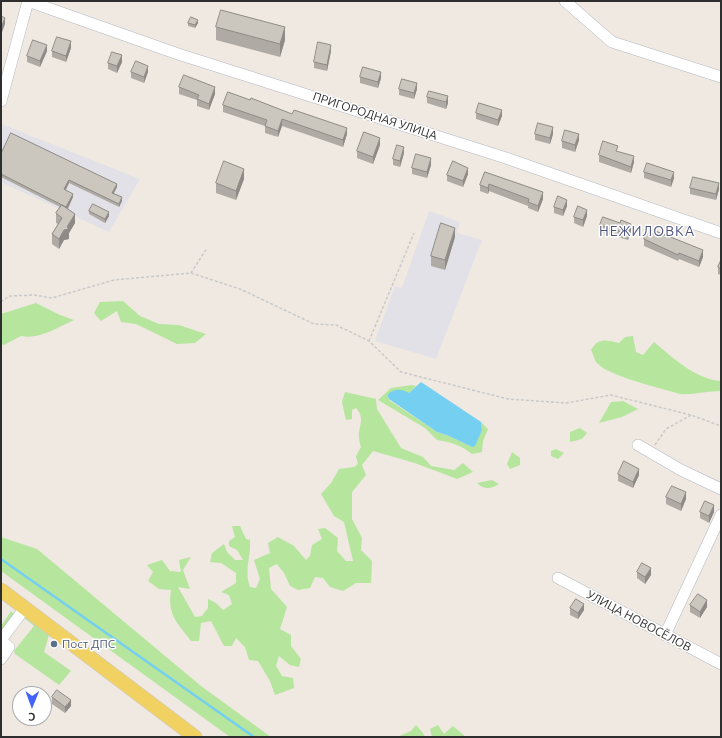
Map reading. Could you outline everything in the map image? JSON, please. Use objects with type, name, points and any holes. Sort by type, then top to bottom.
[{"type":"main road","points":[[1,590],[195,737]]},
{"type":"street","points":[[1,101],[28,1]]},
{"type":"street","name":"ПРИГОРОДНАЯ УЛИЦА","points":[[28,1],[178,54],[506,158],[721,233]]},
{"type":"street","points":[[565,1],[612,42],[721,77]]},
{"type":"street","points":[[638,446],[681,470],[721,489]]},
{"type":"street","points":[[665,635],[721,515]]},
{"type":"street","name":"УЛИЦА НОВОСЁЛОВ","points":[[558,578],[721,664]]},
{"type":"street","points":[[1,659],[9,647],[1,641],[25,608]]},
{"type":"path","points":[[368,341],[414,233]]},
{"type":"path","points":[[190,273],[207,248]]},
{"type":"path","points":[[1,302],[10,296],[34,295],[52,298],[114,280],[190,273],[240,289],[314,324],[336,325],[368,341],[401,372],[508,399],[566,403],[610,395],[692,415],[721,426]]},
{"type":"path","points":[[650,452],[666,429],[692,415]]},
{"type":"shaded area","points":[[1,124],[140,179],[109,232],[1,182]]},
{"type":"shaded area","points":[[429,211],[460,222],[457,233],[482,240],[436,359],[375,341],[395,286],[402,288]]},
{"type":"green space","points":[[123,301],[140,316],[159,324],[179,325],[206,334],[195,343],[177,344],[136,324],[121,322],[117,311],[101,321],[94,313],[100,302]]},
{"type":"green space","points":[[36,303],[74,320],[41,335],[28,337],[21,336],[4,345],[1,344],[1,314]]},
{"type":"green space","points":[[633,336],[636,352],[643,355],[654,342],[693,372],[721,381],[721,391],[680,394],[622,377],[602,367],[596,362],[591,350],[597,343],[607,340],[619,343],[625,337]]},
{"type":"green space","points":[[412,385],[416,386],[409,393],[387,395],[389,400],[437,432],[472,447],[482,430],[481,422],[488,429],[483,441],[482,452],[472,454],[456,444],[437,440],[425,428],[378,400],[391,388]]},
{"type":"green space","points":[[345,392],[376,399],[377,409],[401,448],[423,457],[431,466],[454,470],[463,463],[473,472],[457,479],[415,463],[373,451],[362,465],[366,475],[352,492],[352,519],[362,538],[361,550],[372,561],[371,583],[356,583],[343,591],[330,587],[323,578],[315,577],[310,588],[298,590],[290,586],[284,573],[277,564],[269,568],[271,589],[287,607],[280,629],[291,635],[291,646],[301,659],[299,667],[290,665],[279,656],[276,666],[282,676],[293,678],[294,688],[275,695],[270,681],[258,661],[249,660],[245,647],[236,638],[232,646],[224,646],[211,621],[201,623],[199,641],[191,641],[174,618],[170,606],[171,590],[159,589],[148,581],[153,572],[147,565],[162,560],[170,571],[181,572],[179,560],[191,557],[183,570],[190,589],[178,587],[195,617],[202,616],[208,608],[208,599],[216,603],[223,610],[232,604],[229,595],[221,592],[236,583],[236,573],[221,563],[210,562],[212,553],[224,544],[227,552],[235,560],[243,560],[237,550],[229,546],[229,541],[235,537],[232,526],[240,526],[246,539],[250,540],[248,581],[250,587],[256,588],[260,579],[254,560],[270,553],[268,543],[278,537],[294,546],[306,560],[310,556],[312,545],[322,539],[318,529],[325,528],[338,538],[337,551],[346,561],[353,561],[344,522],[334,516],[321,494],[331,483],[339,469],[354,467],[358,464],[356,456],[361,447],[359,433],[361,416],[356,408],[352,410],[352,419],[346,420],[342,402]]},
{"type":"green space","points":[[623,401],[638,409],[622,417],[599,423],[611,402]]},
{"type":"green space","points":[[580,428],[587,433],[582,439],[570,442],[570,432]]},
{"type":"green space","points":[[556,449],[564,453],[558,459],[551,456],[551,451]]},
{"type":"green space","points":[[512,452],[520,458],[520,465],[510,469],[507,464]]},
{"type":"green space","points":[[492,480],[499,484],[493,487],[485,488],[477,483]]},
{"type":"green space","points":[[1,537],[37,549],[201,686],[271,737],[230,737],[1,571]]},
{"type":"green space","points":[[11,611],[14,614],[1,631],[1,626]]},
{"type":"green space","points":[[23,614],[49,635],[44,652],[71,671],[59,685],[15,654],[14,651],[34,626],[22,616]]},
{"type":"green space","points":[[416,725],[425,737],[397,737],[411,731]]},
{"type":"green space","points":[[438,725],[444,734],[453,726],[466,737],[432,737],[430,729]]},
{"type":"water","points":[[421,382],[481,422],[482,430],[475,446],[472,447],[437,432],[389,399],[387,395],[398,390],[409,393]]},
{"type":"building","points":[[221,10],[285,27],[280,44],[216,27]]},
{"type":"building","points":[[1,16],[5,18],[1,28]]},
{"type":"building","points":[[191,17],[198,20],[195,25],[188,23]]},
{"type":"building","points":[[57,37],[71,41],[66,56],[52,51]]},
{"type":"building","points":[[33,40],[47,45],[40,61],[27,56]]},
{"type":"building","points":[[318,42],[331,45],[327,65],[314,62]]},
{"type":"building","points":[[112,52],[122,55],[117,66],[108,63]]},
{"type":"building","points":[[136,61],[148,66],[144,77],[131,72]]},
{"type":"building","points":[[363,67],[381,72],[378,82],[360,77]]},
{"type":"building","points":[[184,75],[215,87],[209,104],[197,99],[199,95],[179,87]]},
{"type":"building","points":[[402,79],[417,83],[414,93],[399,89]]},
{"type":"building","points":[[429,91],[448,96],[446,102],[427,97]]},
{"type":"building","points":[[228,92],[250,100],[251,98],[292,114],[294,110],[347,128],[343,140],[282,119],[278,131],[265,126],[267,120],[223,105]]},
{"type":"building","points":[[479,103],[502,110],[498,120],[476,113]]},
{"type":"building","points":[[538,123],[553,127],[550,138],[535,134]]},
{"type":"building","points":[[565,130],[579,134],[575,145],[562,141]]},
{"type":"building","points":[[364,132],[380,138],[373,157],[357,151]]},
{"type":"building","points":[[11,133],[117,184],[112,193],[122,197],[119,204],[69,180],[64,189],[73,194],[66,207],[1,174],[1,154]]},
{"type":"building","points":[[603,141],[618,146],[616,151],[634,156],[631,167],[599,155]]},
{"type":"building","points":[[397,145],[404,147],[400,161],[393,159]]},
{"type":"building","points":[[416,154],[431,158],[427,172],[412,168]]},
{"type":"building","points":[[224,161],[244,169],[236,191],[216,183]]},
{"type":"building","points":[[453,161],[468,168],[463,181],[447,175]]},
{"type":"building","points":[[647,163],[674,172],[671,180],[644,172]]},
{"type":"building","points":[[485,172],[543,192],[538,206],[528,202],[529,199],[489,184],[488,188],[480,185]]},
{"type":"building","points":[[693,177],[719,183],[716,194],[690,188]]},
{"type":"building","points":[[558,196],[567,200],[563,210],[554,207]]},
{"type":"building","points":[[93,204],[109,212],[105,219],[89,211]]},
{"type":"building","points":[[62,205],[75,214],[67,227],[69,229],[64,230],[59,239],[52,234],[62,218],[56,213]]},
{"type":"building","points":[[578,206],[587,210],[583,220],[574,217]]},
{"type":"building","points":[[603,217],[620,223],[621,220],[631,224],[628,234],[600,225]]},
{"type":"building","points":[[441,223],[455,228],[445,260],[431,256]]},
{"type":"building","points":[[648,228],[703,250],[699,261],[679,253],[678,255],[644,239]]},
{"type":"building","points":[[721,260],[721,269],[718,267]]},
{"type":"building","points":[[624,461],[639,469],[633,482],[618,474]]},
{"type":"building","points":[[672,486],[686,492],[681,504],[666,497]]},
{"type":"building","points":[[705,501],[714,505],[709,516],[700,512]]},
{"type":"building","points":[[642,563],[651,568],[645,577],[637,572]]},
{"type":"building","points":[[698,594],[707,600],[700,612],[690,605]]},
{"type":"building","points":[[576,599],[584,604],[578,613],[570,608]]},
{"type":"building","points":[[57,690],[71,700],[65,707],[52,697]]},
{"type":"waterway","points":[[1,559],[254,737]]},
{"type":"place","name":"Пост ДПС","points":[[54,644]]},
{"type":"district","name":"НЕЖИЛОВКА","points":[[647,231]]}]
